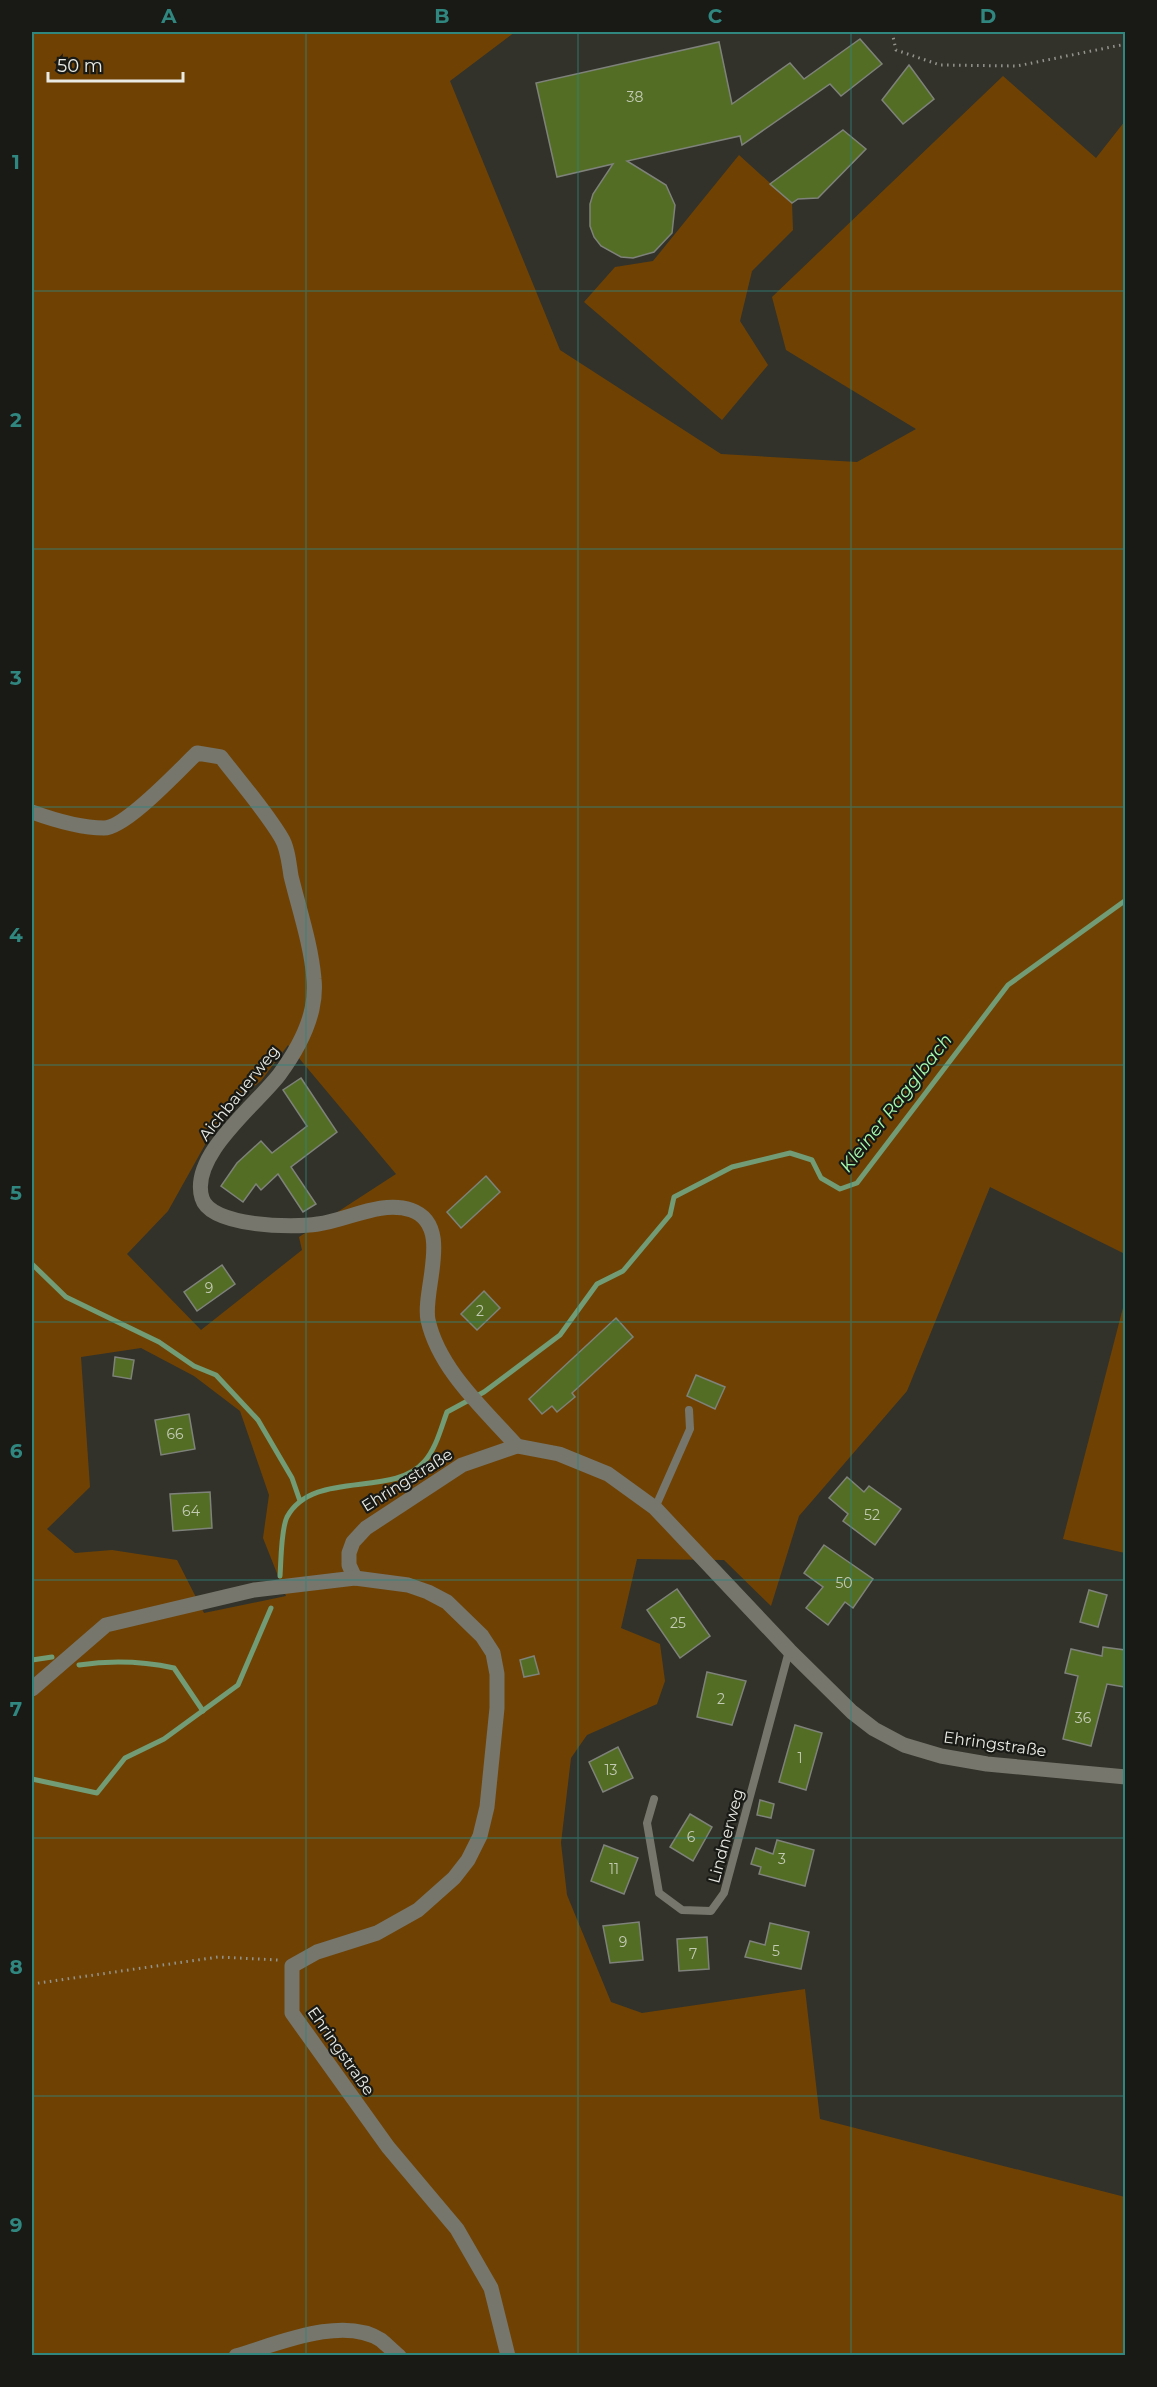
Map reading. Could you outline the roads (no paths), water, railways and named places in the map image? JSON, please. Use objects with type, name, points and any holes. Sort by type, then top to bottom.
[{"type":"street","name":"Aichbauerweg","points":[[32,812],[61,822],[107,829],[135,812],[197,753],[221,757],[283,839],[314,980],[313,1006],[294,1053],[277,1077],[238,1118],[208,1162],[201,1177],[202,1201],[208,1209],[221,1216],[296,1227],[320,1224],[386,1208],[412,1211],[422,1216],[431,1231],[435,1249],[427,1301],[428,1320],[445,1360],[476,1400],[517,1446]]},
{"type":"street","name":"Ehringstraße","points":[[508,2355],[491,2288],[457,2229],[388,2147],[292,2013],[292,1966],[317,1952],[376,1933],[418,1910],[454,1878],[468,1860],[480,1836],[487,1807],[497,1708],[497,1674],[492,1653],[483,1636],[447,1602],[408,1585],[355,1578],[350,1565],[349,1553],[353,1542],[366,1528],[462,1465],[517,1446],[583,1461],[608,1474],[655,1508],[789,1650],[852,1712],[874,1729],[904,1744],[940,1756],[987,1764],[1125,1777]]},
{"type":"street","points":[[32,1689],[106,1625],[254,1590],[355,1578]]},
{"type":"street","points":[[236,2355],[326,2331],[344,2330],[362,2332],[380,2340],[399,2355]]},
{"type":"lane","points":[[655,1508],[690,1429],[689,1410]]},
{"type":"lane","name":"Lindnerweg","points":[[654,1799],[647,1823],[659,1893],[682,1910],[711,1911],[724,1893],[789,1650]]},
{"type":"waterway","name":"Kleiner Ragglbach","points":[[280,1576],[285,1522],[299,1502],[315,1493],[334,1488],[393,1479],[410,1473],[424,1462],[435,1445],[447,1412],[484,1392],[560,1335],[597,1284],[623,1271],[670,1215],[674,1197],[732,1167],[790,1153],[812,1160],[821,1178],[840,1189],[857,1183],[1008,985],[1126,900]]},
{"type":"waterway","points":[[32,1264],[66,1297],[159,1342],[194,1366],[216,1375],[258,1420],[292,1478],[300,1501]]},
{"type":"waterway","name":"Kleiner Ragglbach","points":[[32,1779],[97,1793],[125,1758],[164,1739],[238,1685],[271,1608]]},
{"type":"waterway","points":[[32,1660],[52,1657]]},
{"type":"waterway","points":[[79,1665],[127,1662],[174,1668],[203,1711]]}]
